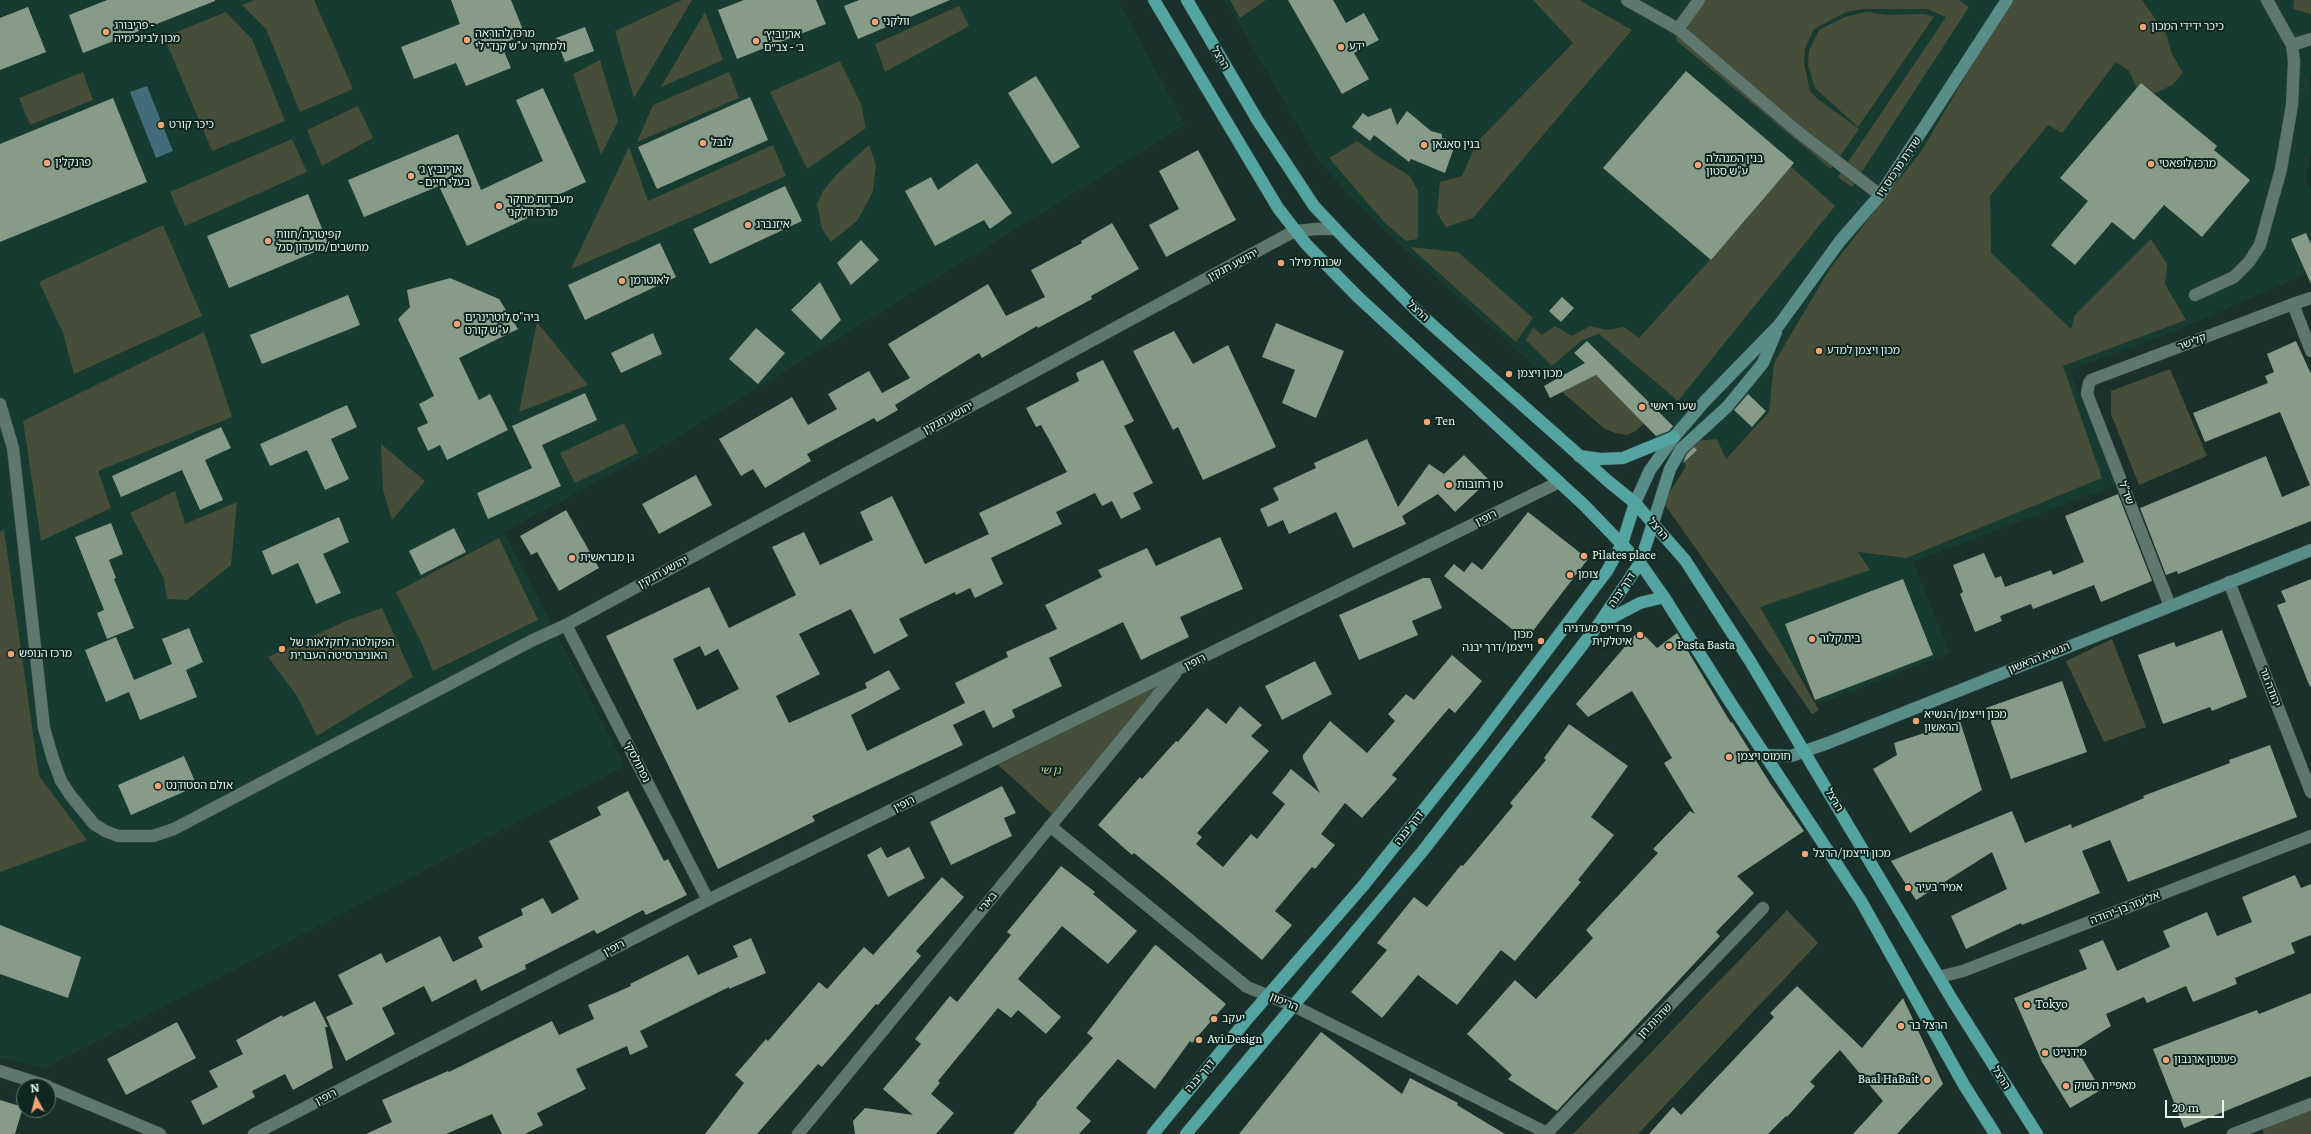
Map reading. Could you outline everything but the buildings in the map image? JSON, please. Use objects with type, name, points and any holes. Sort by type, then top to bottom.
[{"type":"main road","points":[[1154,0],[1278,208],[1296,231],[1358,297],[1584,505],[1640,563],[1664,597],[1861,901],[1964,1085],[1995,1134]]},
{"type":"main road","name":"הרצל","points":[[1187,0],[1268,138],[1314,206],[1420,314],[1635,503],[1685,560],[1710,596],[1939,977],[2036,1134]]},
{"type":"main road","points":[[1579,455],[1601,459],[1623,458],[1674,438]]},
{"type":"main road","name":"דרך יבנה","points":[[1152,1134],[1363,886],[1480,739],[1603,577],[1622,544],[1635,503]]},
{"type":"main road","name":"דרך יבנה","points":[[1186,1134],[1422,852],[1598,625],[1640,563],[1653,523]]},
{"type":"main road","points":[[1598,625],[1640,602],[1664,597]]},
{"type":"street","points":[[1627,0],[1678,29],[1797,131],[1880,195]]},
{"type":"street","points":[[1678,29],[1699,0]]},
{"type":"street","name":"שדרת מרכוס זיו","points":[[1635,503],[1650,470],[1674,438],[1705,402],[1778,325],[1840,241],[1880,195],[2007,0]]},
{"type":"street","points":[[2195,295],[2234,277],[2249,262],[2260,245],[2281,169],[2289,130],[2295,81],[2292,45],[2267,0]]},
{"type":"street","points":[[2292,45],[2311,39]]},
{"type":"street","name":"יהושע חנקין","points":[[0,404],[13,448],[44,728],[61,781],[90,820],[105,831],[118,836],[153,836],[174,829],[531,641],[566,625],[1296,231],[1335,229]]},
{"type":"street","name":"קלישר","points":[[2091,380],[2311,298]]},
{"type":"street","points":[[2293,304],[2311,351]]},
{"type":"street","name":"שדרת מרכוס זיו","points":[[1653,523],[1670,470],[1681,450],[1727,407],[1763,363],[1778,325]]},
{"type":"street","name":"שד\"ל","points":[[2091,380],[2087,394],[2170,606]]},
{"type":"street","name":"רופין","points":[[254,1134],[708,900],[1177,671],[1559,482]]},
{"type":"street","name":"הנשיא הראשון","points":[[1765,755],[1791,756],[1805,752],[2311,550]]},
{"type":"street","name":"יהודה גור","points":[[2229,582],[2311,792]]},
{"type":"street","name":"נפתולסקי","points":[[566,625],[708,900]]},
{"type":"street","name":"בארי","points":[[798,1134],[1177,671]]},
{"type":"street","name":"הרימון","points":[[1050,826],[1247,987],[1294,1006],[1548,1134]]},
{"type":"street","name":"אליעזר בן-יהודה","points":[[1939,977],[1963,971],[2311,836]]},
{"type":"street","name":"שדרות חן","points":[[1548,1134],[1763,908]]},
{"type":"street","points":[[0,1071],[22,1078]]},
{"type":"street","points":[[56,1090],[160,1134]]},
{"type":"street","points":[[2233,1134],[2311,1104]]},
{"type":"shaded area","name":"הפקולטה לחקלאות של האוניברסיטה העברית","points":[[0,0],[1118,0],[1185,125],[668,443],[504,532],[625,766],[46,1068],[0,1058]]},
{"type":"shaded area","name":"מכון ויצמן למדע","points":[[1225,0],[2311,0],[2311,74],[2309,75],[2311,101],[2311,154],[2306,177],[2311,191],[2311,272],[2173,332],[2069,370],[2116,485],[1913,562],[1950,653],[1819,704],[1706,531],[1676,494],[1683,463],[1665,448],[1645,423],[1552,382],[1408,252],[1348,195],[1316,156]]},
{"type":"green space","points":[[255,0],[314,0],[353,89],[300,112],[266,29],[242,5]]},
{"type":"green space","points":[[682,0],[692,0],[634,98],[615,31]]},
{"type":"green space","points":[[1230,0],[1266,0],[1240,18]]},
{"type":"green space","points":[[1533,0],[1579,0],[1632,30],[1473,218],[1446,227],[1437,213],[1440,182],[1462,176],[1477,142],[1573,43]]},
{"type":"green space","points":[[1692,0],[1959,0],[1969,7],[1852,187],[1838,177],[1946,17],[1927,9],[1863,9],[1846,12],[1814,29],[1805,48],[1804,64],[1810,91],[1819,100],[1859,129],[1831,169],[1677,41],[1674,29],[1678,17]]},
{"type":"green space","points":[[2010,0],[2142,0],[2166,34],[2172,54],[2183,73],[2172,85],[2155,93],[2139,92],[2129,71],[2116,62],[2062,133],[2048,125],[1990,196],[1991,253],[2071,329],[2075,315],[2151,239],[2167,264],[2165,284],[2186,320],[2063,366],[2102,478],[1906,558],[1858,552],[1870,570],[1760,607],[1819,710],[1812,714],[1663,502],[1686,467],[1683,455],[1696,441],[1717,439],[1726,459],[1769,412],[1774,363],[1829,270],[1922,150]]},
{"type":"green space","points":[[2294,0],[2311,0],[2311,14],[2293,9]]},
{"type":"green space","points":[[959,6],[969,26],[885,72],[875,44]]},
{"type":"green space","points":[[226,12],[252,39],[285,121],[212,151],[164,37]]},
{"type":"green space","points":[[705,12],[723,60],[661,87]]},
{"type":"green space","points":[[1866,12],[1887,15],[1924,14],[1934,17],[1858,127],[1815,88],[1808,65],[1809,51],[1819,30],[1845,17]]},
{"type":"green space","points":[[600,60],[618,121],[601,155],[573,74]]},
{"type":"green space","points":[[840,61],[861,104],[866,128],[807,169],[770,92]]},
{"type":"green space","points":[[83,72],[93,100],[30,125],[19,98]]},
{"type":"green space","points":[[729,72],[739,98],[637,142],[653,105]]},
{"type":"green space","points":[[358,106],[373,138],[322,166],[307,130]]},
{"type":"green space","points":[[292,139],[307,172],[185,226],[170,192]]},
{"type":"green space","points":[[1357,141],[1379,157],[1410,176],[1418,191],[1418,239],[1406,241],[1385,223],[1329,158]]},
{"type":"green space","points":[[773,145],[786,176],[571,269],[629,147],[648,201]]},
{"type":"green space","points":[[869,145],[876,165],[873,191],[858,220],[831,242],[822,229],[817,204],[823,191],[837,174]]},
{"type":"green space","points":[[1788,164],[1835,206],[1678,401],[1599,334],[1582,340],[1552,366],[1526,340],[1533,327],[1542,335],[1555,326],[1572,336],[1590,326],[1606,330],[1624,327],[1639,338],[1744,222]]},
{"type":"green space","points":[[163,225],[202,316],[74,374],[63,333],[39,282]]},
{"type":"green space","points":[[1410,247],[1458,252],[1533,318],[1516,342]]},
{"type":"green space","points":[[537,322],[588,385],[519,412]]},
{"type":"green space","points":[[204,332],[232,417],[98,471],[111,508],[41,541],[23,421]]},
{"type":"green space","points":[[2170,369],[2207,456],[2139,485],[2111,414],[2111,391]]},
{"type":"green space","points":[[1596,375],[1645,423],[1634,432],[1627,435],[1615,433],[1605,429],[1562,392]]},
{"type":"green space","points":[[624,423],[638,453],[575,483],[560,453]]},
{"type":"green space","points":[[381,444],[425,481],[392,520],[383,490]]},
{"type":"green space","points":[[175,491],[185,524],[237,502],[231,565],[187,600],[167,599],[164,579],[130,513]]},
{"type":"green space","name":"מרכז הנופש","points":[[4,530],[39,776],[87,840],[0,872],[0,532]]},
{"type":"green space","points":[[499,538],[538,620],[433,671],[422,644],[396,592]]},
{"type":"green space","points":[[382,608],[413,677],[317,736],[297,696],[268,657],[348,620]]},
{"type":"green space","points":[[2112,639],[2146,727],[2104,742],[2066,661]]},
{"type":"green space","name":"גן שי","points":[[1160,684],[1053,815],[996,763]]},
{"type":"green space","points":[[1787,910],[1818,943],[1638,1134],[1573,1134]]},
{"type":"green space","points":[[2311,1104],[2311,1134],[2264,1134],[2260,1123]]},
{"type":"water","points":[[147,86],[173,151],[156,158],[130,92]]},
{"type":"place","name":"וולקני","points":[[875,22]]},
{"type":"place","name":"כיכר ידידי המכון","points":[[2143,27]]},
{"type":"place","name":"פריבורג - מכון לביוכימיה","points":[[106,32]]},
{"type":"place","name":"מרכז להוראה ולמחקר ע\"ש קנדי לי","points":[[467,40]]},
{"type":"place","name":"אריוביץ׳ ב׳ - צב״ם","points":[[756,41]]},
{"type":"place","name":"ידע","points":[[1341,47]]},
{"type":"place","name":"כיכר קורט","points":[[161,125]]},
{"type":"place","name":"לובל","points":[[703,143]]},
{"type":"place","name":"בנין סאגאן","points":[[1424,145]]},
{"type":"place","name":"פרנקלין","points":[[47,163]]},
{"type":"place","name":"מרכז לופאטי","points":[[2151,164]]},
{"type":"place","name":"בנין המנהלה ע\"ש סטון","points":[[1698,165]]},
{"type":"place","name":"אריוביץ ג׳ - בעלי חיים","points":[[411,176]]},
{"type":"place","name":"מעבדות מחקר מרכז וולקני","points":[[499,206]]},
{"type":"place","name":"איזנברג","points":[[748,225]]},
{"type":"place","name":"קפיטריה/חוות מחשבים/מועדון סגל","points":[[268,241]]},
{"type":"place","name":"שכונת מילר","points":[[1281,263]]},
{"type":"place","name":"לאוטרמן","points":[[622,281]]},
{"type":"place","name":"ביה\"ס לוטרינרים ע\"ש קורט","points":[[457,324]]},
{"type":"place","name":"מכון ויצמן למדע","points":[[1819,351]]},
{"type":"place","name":"מכון ויצמן","points":[[1509,374]]},
{"type":"place","name":"שער ראשי","points":[[1642,407]]},
{"type":"place","name":"Ten","points":[[1427,422]]},
{"type":"place","name":"טן רחובות","points":[[1449,485]]},
{"type":"place","name":"Pilates place","points":[[1584,556]]},
{"type":"place","name":"גן מבראשית","points":[[572,558]]},
{"type":"place","name":"צומן","points":[[1570,575]]},
{"type":"place","name":"פרדייס מעדניה איטלקית","points":[[1640,635]]},
{"type":"place","name":"בית קלור","points":[[1812,639]]},
{"type":"place","name":"מכון וייצמן/דרך יבנה","points":[[1541,641]]},
{"type":"place","name":"Pasta Basta","points":[[1669,646]]},
{"type":"place","name":"הפקולטה לחקלאות של האוניברסיטה העברית","points":[[282,649]]},
{"type":"place","name":"מרכז הנופש","points":[[11,654]]},
{"type":"place","name":"מכון וייצמן/הנשיא הראשון","points":[[1916,721]]},
{"type":"place","name":"חומוס ויצמן","points":[[1729,757]]},
{"type":"place","name":"אולם הסטודנט","points":[[158,786]]},
{"type":"place","name":"מכון וייצמן/הרצל","points":[[1805,854]]},
{"type":"place","name":"אמיר בעיר","points":[[1908,888]]},
{"type":"place","name":"Tokyo","points":[[2027,1005]]},
{"type":"place","name":"יעקב","points":[[1214,1019]]},
{"type":"place","name":"הרצל בר","points":[[1901,1026]]},
{"type":"place","name":"Avi Design","points":[[1199,1040]]},
{"type":"place","name":"מידנייט","points":[[2045,1053]]},
{"type":"place","name":"פעוטון ארנבון","points":[[2166,1060]]},
{"type":"place","name":"Baal HaBait","points":[[1927,1080]]},
{"type":"place","name":"מאפיית השוק","points":[[2066,1086]]}]
